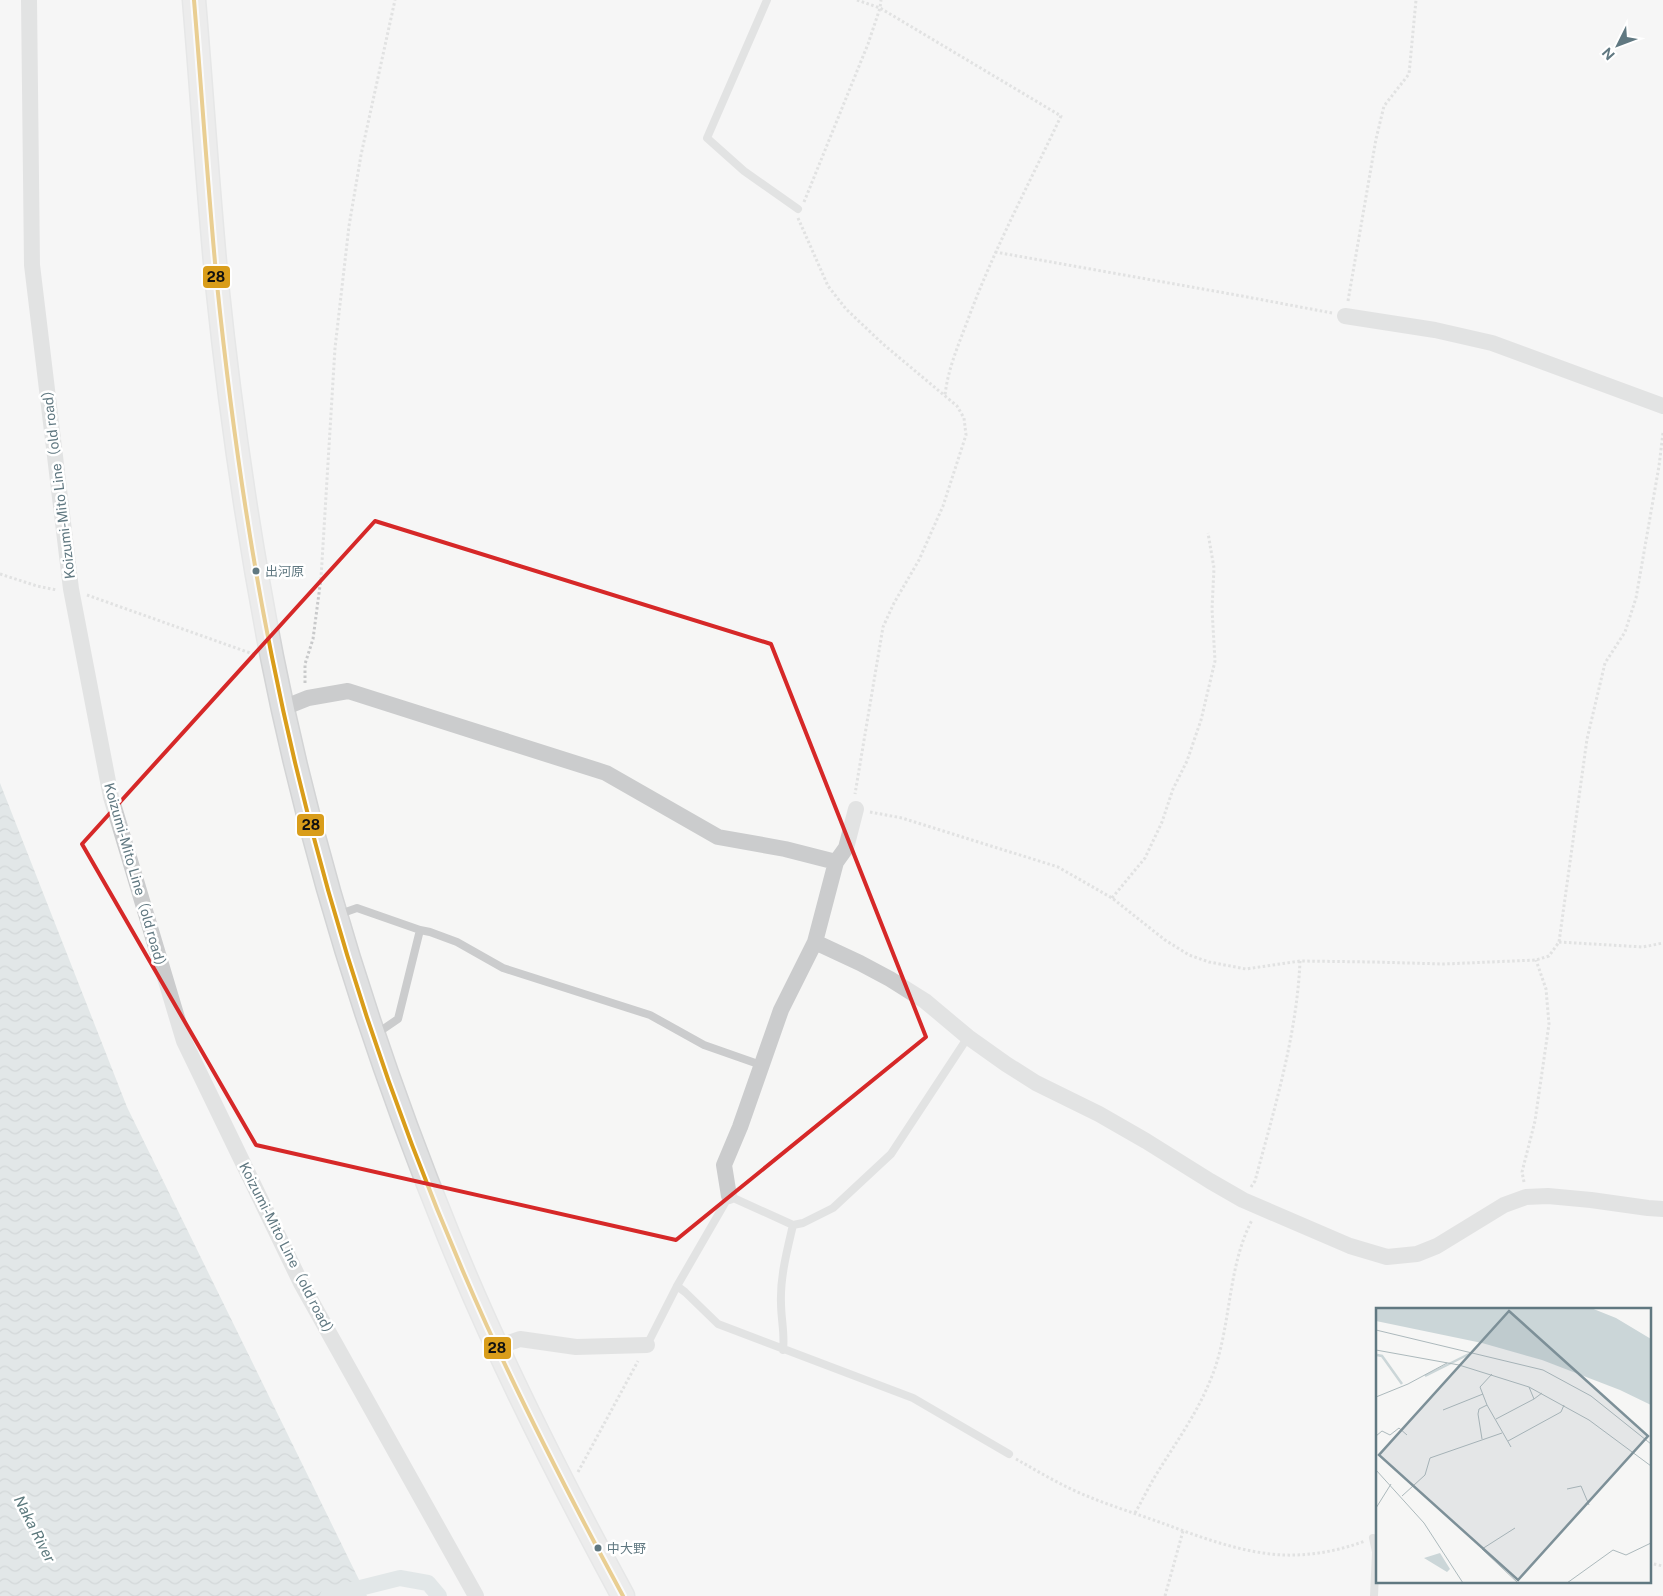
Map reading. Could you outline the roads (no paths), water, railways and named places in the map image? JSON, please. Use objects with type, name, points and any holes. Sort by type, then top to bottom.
[{"type":"main road","points":[[194,0],[217,282],[228,385],[241,477],[282,708],[336,915],[374,1035],[411,1141],[448,1236],[497,1347],[566,1489],[623,1596]]},
{"type":"street","name":"Koizumi-Mito Line（old road）","points":[[29,0],[32,265],[71,589],[111,797],[184,1041],[301,1283],[476,1596]]},
{"type":"street","points":[[1345,316],[1435,330],[1492,343],[1663,406]]},
{"type":"street","points":[[282,708],[308,698],[348,691],[606,773],[718,837],[785,849],[836,862]]},
{"type":"street","points":[[729,1196],[724,1165],[740,1127],[781,1010],[815,942],[836,862],[846,848],[856,809]]},
{"type":"street","points":[[815,942],[860,963],[926,1001],[968,1037],[1036,1083],[1099,1114],[1243,1200],[1350,1246],[1387,1257],[1416,1254],[1437,1246],[1504,1205],[1526,1196],[1591,1200],[1663,1209]]},
{"type":"street","points":[[497,1347],[520,1339],[576,1347],[646,1345]]},
{"type":"lane","points":[[767,0],[707,138],[744,171],[798,209]]},
{"type":"lane","points":[[336,915],[357,908],[430,932],[457,942],[503,968],[650,1015],[704,1044],[762,1065]]},
{"type":"lane","points":[[374,1035],[398,1019],[420,930]]},
{"type":"lane","points":[[646,1345],[677,1286],[729,1196],[793,1226],[832,1208],[891,1154],[968,1037]]},
{"type":"lane","points":[[783,1350],[784,1340],[780,1302],[784,1259],[793,1226]]},
{"type":"lane","points":[[677,1286],[718,1324],[913,1398],[1009,1454]]},
{"type":"lane","points":[[1373,1538],[1376,1552],[1374,1596]]},
{"type":"water","name":"Naka River","points":[[0,783],[127,1107],[367,1596],[0,1596]]},
{"type":"waterway","points":[[328,1596],[400,1578],[428,1583],[439,1596]]},
{"type":"place","name":"出河原","points":[[256,571]]},
{"type":"place","name":"中大野","points":[[598,1548]]}]
